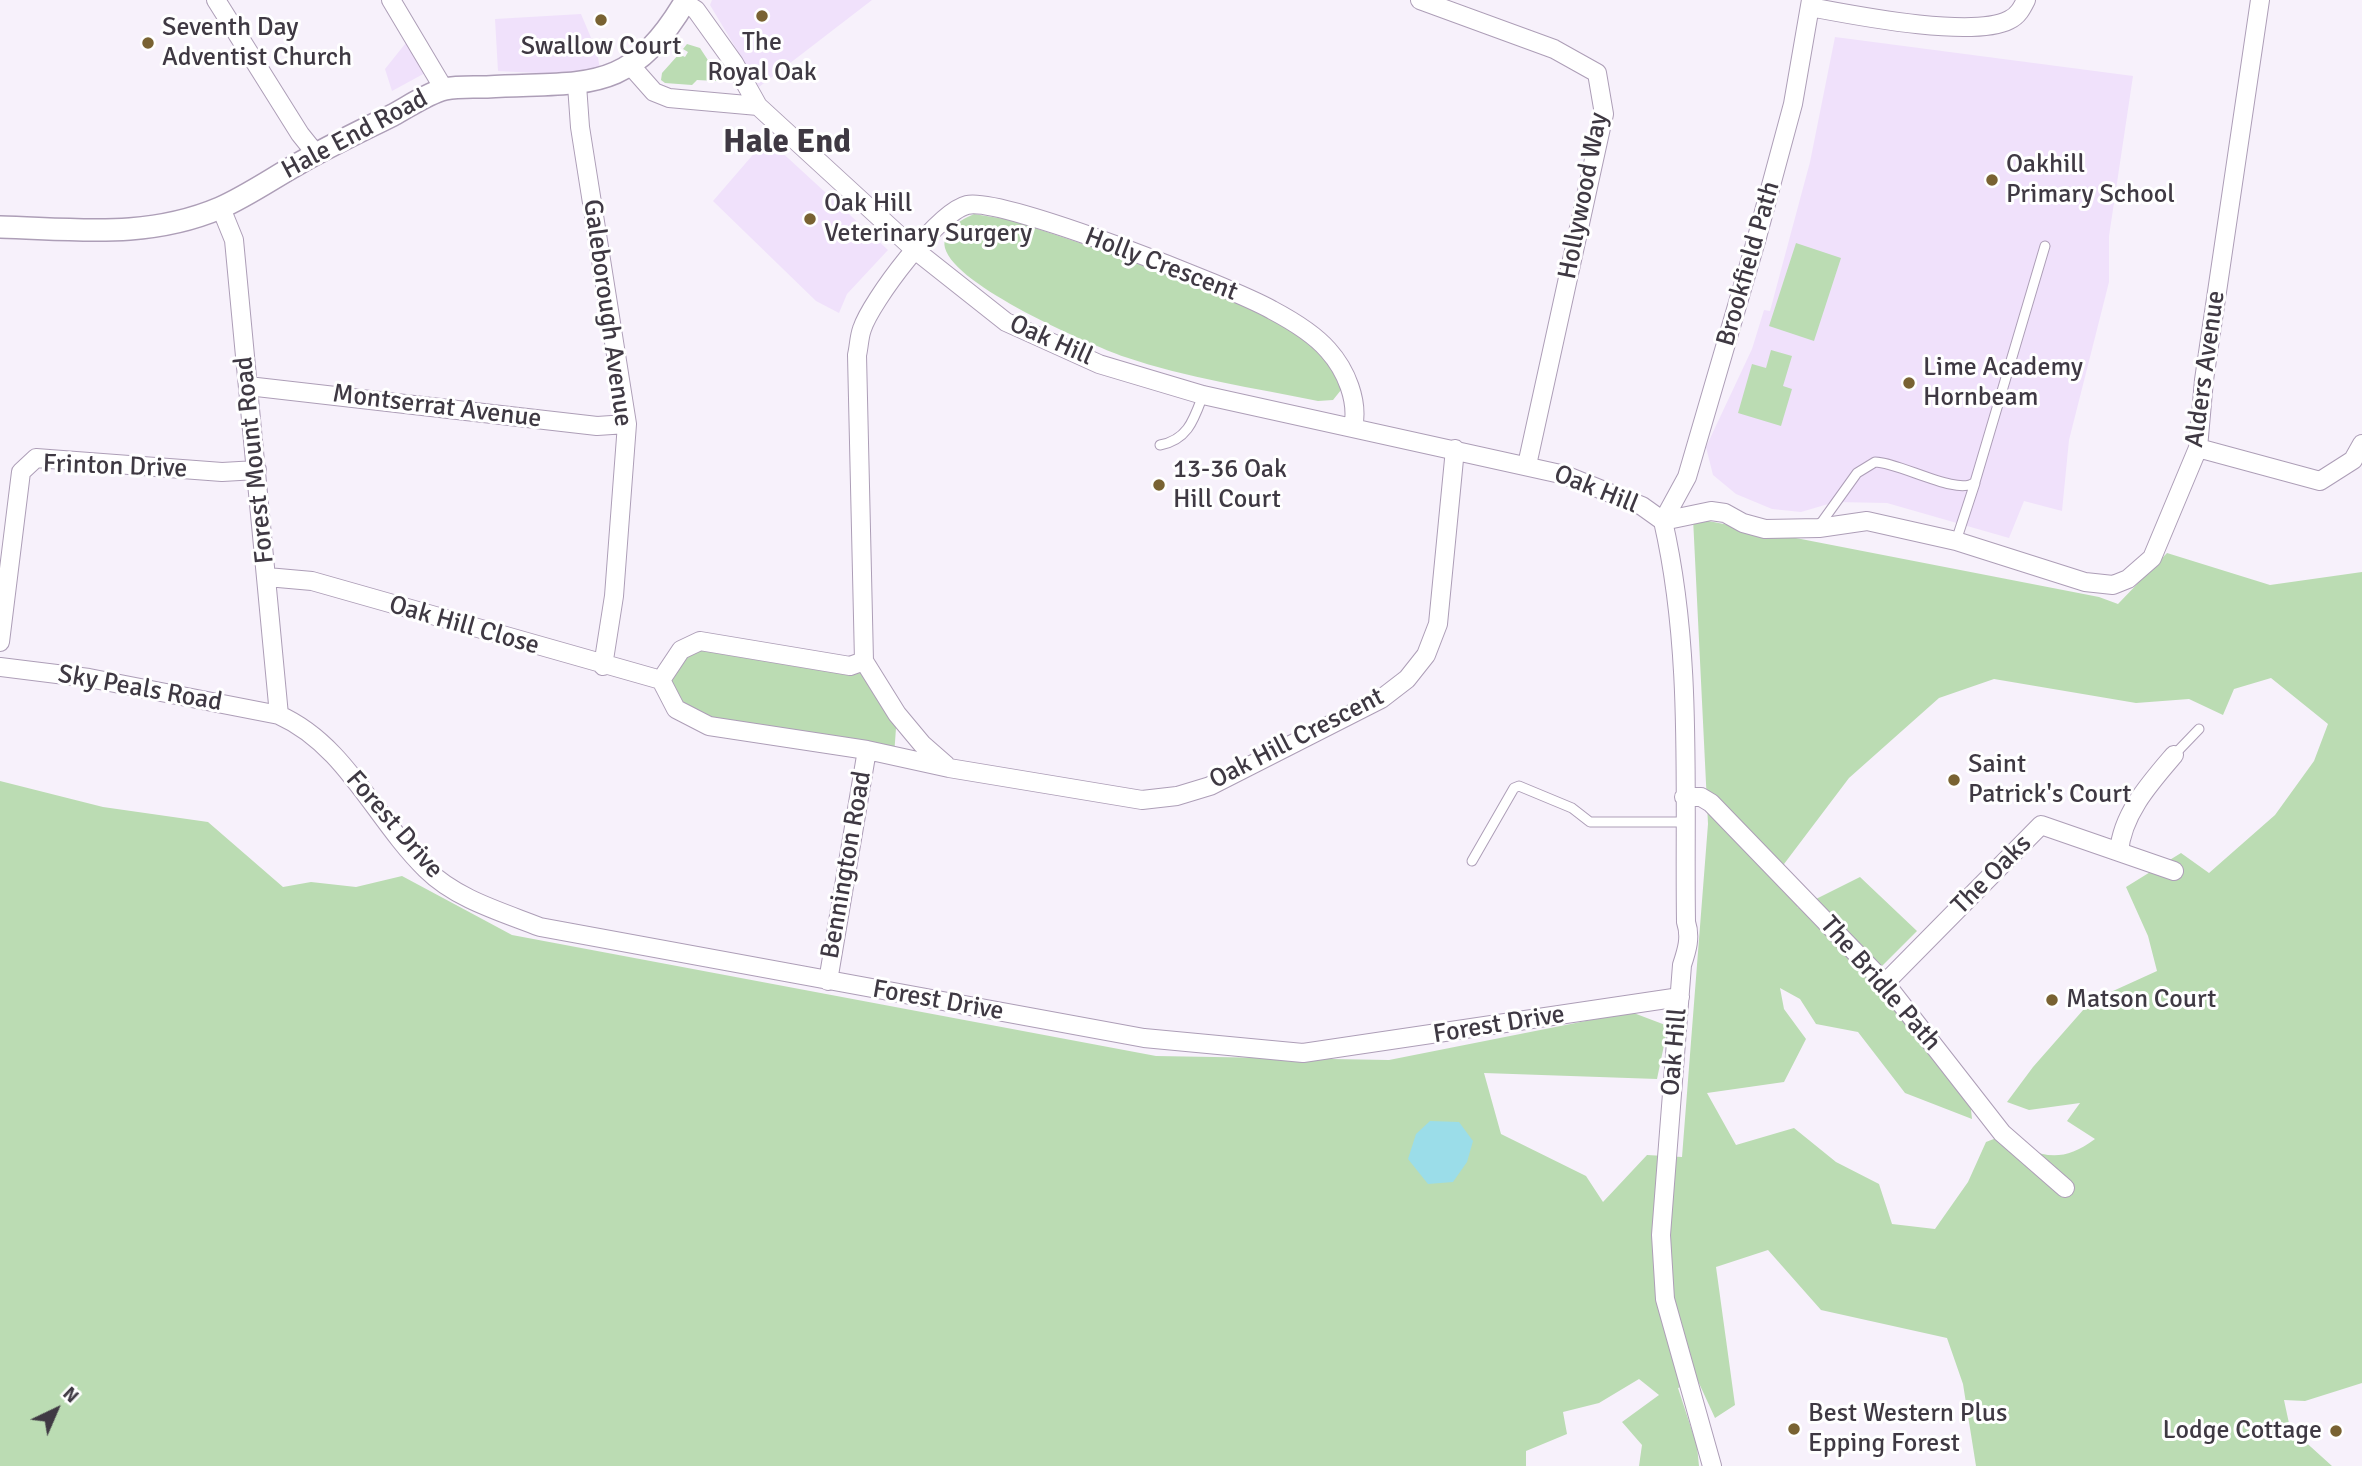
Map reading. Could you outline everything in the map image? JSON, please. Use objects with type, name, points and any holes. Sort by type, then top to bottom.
[{"type":"street","points":[[216,0],[300,134],[316,153]]},
{"type":"street","points":[[391,0],[444,89]]},
{"type":"street","name":"Hollywood Way","points":[[1420,0],[1554,49],[1597,73],[1604,114],[1527,465]]},
{"type":"street","points":[[1811,3],[1896,22],[1982,26],[2009,21],[2021,11],[2026,0]]},
{"type":"street","name":"Alders Avenue","points":[[1663,521],[1711,512],[1725,513],[1743,523],[1765,529],[1819,528],[1867,522],[1956,541],[2085,582],[2113,585],[2129,579],[2152,558],[2198,448],[2204,380],[2260,0]]},
{"type":"street","name":"Hale End Road","points":[[0,227],[136,231],[161,228],[221,208],[316,153],[444,89],[577,85],[603,79],[631,66],[663,35],[685,1]]},
{"type":"street","name":"Oak Hill","points":[[685,1],[696,10],[734,63],[758,106],[915,250],[1006,322],[1040,340],[1099,364],[1203,395],[1527,465],[1600,487],[1642,506],[1663,521],[1679,615],[1689,930],[1680,997],[1661,1235],[1665,1299],[1712,1466]]},
{"type":"street","name":"Brookfield Path","points":[[1663,521],[1688,477],[1756,241],[1793,104],[1811,3]]},
{"type":"street","points":[[631,66],[654,92],[669,98],[758,106]]},
{"type":"street","name":"Galeborough Avenue","points":[[577,85],[580,127],[627,424],[614,596],[603,666]]},
{"type":"street","name":"Holly Crescent","points":[[915,250],[939,224],[966,205],[1005,208],[1214,282],[1273,310],[1328,350],[1350,385],[1356,417],[1353,428]]},
{"type":"street","name":"Forest Mount Road","points":[[221,208],[234,240],[279,715]]},
{"type":"street","points":[[915,250],[876,300],[861,329],[857,355],[864,661],[897,714],[922,744],[949,768]]},
{"type":"street","name":"Montserrat Avenue","points":[[248,386],[597,426],[627,424]]},
{"type":"street","points":[[2198,448],[2320,481],[2353,460],[2362,444]]},
{"type":"street","name":"Oak Hill Crescent","points":[[661,680],[676,709],[709,726],[867,750],[949,768],[1142,800],[1177,796],[1210,786],[1381,699],[1406,679],[1426,655],[1438,624],[1455,449]]},
{"type":"street","name":"Frinton Drive","points":[[0,642],[21,472],[36,458],[222,472],[257,470]]},
{"type":"street","name":"Oak Hill Close","points":[[267,577],[312,581],[603,666],[661,680]]},
{"type":"street","points":[[661,680],[681,650],[700,641],[850,666],[864,661]]},
{"type":"street","name":"Sky Peals Road","points":[[0,667],[89,678],[279,715]]},
{"type":"street","name":"Forest Drive","points":[[279,715],[305,727],[326,745],[427,871],[470,900],[540,927],[1144,1038],[1303,1053],[1680,997]]},
{"type":"street","name":"Bennington Road","points":[[828,981],[867,750]]},
{"type":"street","points":[[2119,852],[2121,831],[2155,777],[2174,755]]},
{"type":"street","name":"The Bridle Path","points":[[1684,797],[1701,797],[1711,803],[1885,983],[2002,1133],[2066,1188]]},
{"type":"street","name":"The Oaks","points":[[1885,983],[2041,825],[2174,871]]},
{"type":"lane","points":[[1956,541],[2045,246]]},
{"type":"lane","points":[[1160,445],[1174,443],[1185,434],[1203,395]]},
{"type":"lane","points":[[1819,528],[1857,473],[1875,462],[1961,487],[1975,482]]},
{"type":"lane","points":[[2174,755],[2199,729]]},
{"type":"lane","points":[[1472,861],[1514,788],[1519,786],[1572,808],[1590,822],[1684,822]]},
{"type":"shaded area","name":"Hale End","points":[[712,0],[872,0],[759,87],[710,5]]},
{"type":"shaded area","points":[[581,14],[597,52],[600,69],[556,74],[498,71],[495,19]]},
{"type":"shaded area","points":[[417,29],[438,66],[392,91],[385,69]]},
{"type":"shaded area","points":[[1835,37],[2133,76],[2109,236],[2109,282],[2069,440],[2062,511],[2024,501],[2009,538],[1887,503],[1835,502],[1801,512],[1772,509],[1736,494],[1713,475],[1706,447],[1752,349],[1764,310],[1770,311],[1810,162]]},
{"type":"shaded area","name":"Hale End","points":[[763,135],[888,250],[847,294],[839,313],[816,301],[713,201],[757,150]]},
{"type":"green space","points":[[687,44],[700,48],[717,74],[716,81],[697,80],[692,85],[665,83],[661,80],[662,73],[679,54],[685,57],[688,52],[683,49]]},
{"type":"green space","points":[[974,214],[1011,220],[1191,280],[1254,306],[1284,322],[1309,341],[1329,364],[1341,390],[1333,400],[1318,401],[1196,377],[1125,357],[1054,327],[997,296],[954,263],[945,248],[946,236],[953,226]]},
{"type":"green space","points":[[1796,243],[1841,258],[1814,341],[1769,326]]},
{"type":"green space","points":[[1771,350],[1792,356],[1783,386],[1792,389],[1781,426],[1738,413],[1752,364],[1766,368]]},
{"type":"green space","points":[[1693,518],[2099,597],[2118,604],[2167,553],[2270,585],[2362,572],[2362,1383],[2305,1401],[2284,1400],[2290,1428],[2332,1466],[1976,1466],[1963,1384],[1947,1338],[1821,1310],[1768,1250],[1716,1267],[1735,1405],[1715,1418],[1698,1381],[1678,1388],[1697,1446],[1699,1466],[1639,1466],[1642,1445],[1622,1422],[1659,1395],[1639,1379],[1599,1403],[1563,1412],[1567,1434],[1526,1451],[1526,1466],[0,1466],[0,781],[103,807],[208,822],[283,887],[311,882],[356,887],[402,876],[512,935],[1156,1056],[1389,1060],[1631,1012],[1668,1026],[1657,1079],[1484,1073],[1501,1134],[1586,1176],[1603,1202],[1647,1155],[1682,1157],[1708,824]],"holes":[[[2271,678],[2328,724],[2314,761],[2275,815],[2209,873],[2181,853],[2126,887],[2148,936],[2157,971],[2091,1001],[2033,1067],[2007,1102],[2029,1110],[2080,1103],[2067,1121],[2095,1139],[2082,1148],[2058,1155],[2036,1152],[1999,1137],[1986,1142],[1968,1182],[1935,1229],[1892,1224],[1879,1184],[1836,1162],[1794,1128],[1736,1145],[1707,1093],[1784,1082],[1806,1039],[1784,1009],[1780,988],[1800,999],[1816,1024],[1858,1032],[1905,1093],[1972,1119],[1968,1082],[1879,969],[1917,931],[1860,877],[1798,908],[1784,864],[1849,778],[1939,698],[1994,679],[2136,703],[2189,699],[2223,715],[2234,689]]]},
{"type":"green space","points":[[700,641],[864,661],[897,714],[894,756],[709,726],[667,696],[669,665]]},
{"type":"water","points":[[1430,1121],[1459,1122],[1473,1141],[1467,1162],[1453,1182],[1428,1184],[1408,1159],[1416,1134]]},
{"type":"place","name":"The Royal Oak","points":[[762,16]]},
{"type":"place","name":"Swallow Court","points":[[601,20]]},
{"type":"place","name":"Seventh Day Adventist Church","points":[[148,43]]},
{"type":"place","name":"Oakhill Primary School","points":[[1992,180]]},
{"type":"place","name":"Oak Hill Veterinary Surgery","points":[[810,219]]},
{"type":"place","name":"Lime Academy Hornbeam","points":[[1909,383]]},
{"type":"place","name":"13-36 Oak Hill Court","points":[[1159,485]]},
{"type":"place","name":"Saint Patrick's Court","points":[[1954,780]]},
{"type":"place","name":"Matson Court","points":[[2052,1000]]},
{"type":"place","name":"Best Western Plus Epping Forest","points":[[1794,1429]]},
{"type":"place","name":"Lodge Cottage","points":[[2336,1431]]},
{"type":"district","name":"Hale End","points":[[787,143]]}]
